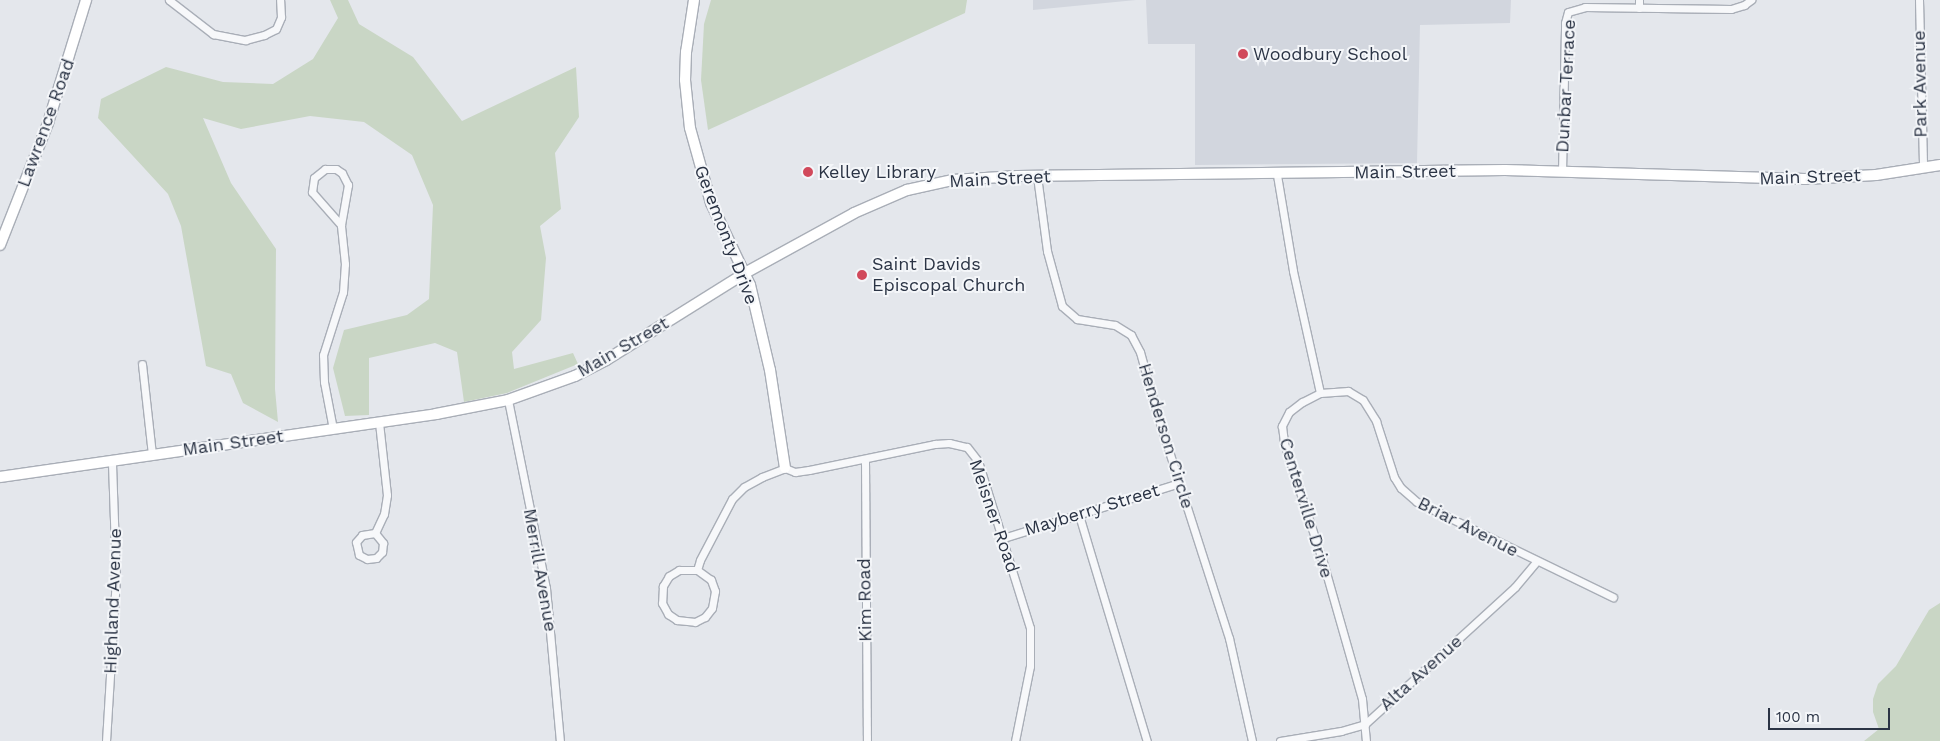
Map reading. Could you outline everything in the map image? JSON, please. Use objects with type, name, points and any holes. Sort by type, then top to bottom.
[{"type":"main road","name":"Lawrence Road","points":[[0,245],[48,123],[86,0]]},
{"type":"main road","name":"Geremonty Drive","points":[[694,0],[686,52],[686,89],[690,128],[711,203],[750,285],[770,370],[785,468]]},
{"type":"main road","name":"Main Street","points":[[0,477],[462,410],[508,400],[575,376],[606,360],[745,273],[854,213],[907,190],[952,180],[1037,176],[1277,175],[1505,170],[1805,179],[1856,177],[1940,165]]},
{"type":"street","points":[[169,0],[213,34],[244,40],[264,36],[276,29],[281,17],[280,0]]},
{"type":"street","points":[[1639,0],[1639,8],[1730,9],[1744,5],[1751,0]]},
{"type":"street","name":"Park Avenue","points":[[1919,0],[1923,168]]},
{"type":"street","name":"Dunbar Terrace","points":[[1562,172],[1567,14],[1571,10],[1580,7],[1639,8]]},
{"type":"street","points":[[333,429],[322,368],[326,344],[343,292],[345,264],[341,225],[348,182],[339,171],[325,169],[314,178],[312,192],[341,225]]},
{"type":"street","points":[[1277,175],[1293,271],[1320,393]]},
{"type":"street","name":"Henderson Circle","points":[[1037,176],[1047,251],[1062,306],[1077,319],[1115,325],[1131,335],[1140,352],[1229,638],[1252,741]]},
{"type":"street","points":[[142,364],[152,455]]},
{"type":"street","name":"Briar Avenue","points":[[1320,393],[1348,391],[1363,400],[1376,421],[1394,477],[1411,498],[1432,511],[1613,597]]},
{"type":"street","name":"Centerville Drive","points":[[1320,393],[1302,402],[1289,412],[1282,426],[1282,434],[1292,474],[1331,587],[1363,703],[1366,741]]},
{"type":"street","name":"Merrill Avenue","points":[[508,400],[546,588],[560,741]]},
{"type":"street","points":[[375,533],[384,514],[387,495],[379,422]]},
{"type":"street","name":"Meisner Road","points":[[785,468],[795,472],[810,470],[936,444],[949,443],[967,447],[978,461],[1028,619],[1031,638],[1030,666],[1015,741]]},
{"type":"street","name":"Kim Road","points":[[865,460],[866,741]]},
{"type":"street","name":"Highland Avenue","points":[[106,741],[116,578],[112,461]]},
{"type":"street","points":[[697,570],[707,544],[738,493],[752,482],[785,468]]},
{"type":"street","name":"Mayberry Street","points":[[1003,538],[1180,482]]},
{"type":"street","points":[[1079,514],[1147,741]]},
{"type":"street","points":[[375,533],[383,543],[382,552],[376,558],[367,559],[359,555],[356,542],[362,534],[375,533]]},
{"type":"street","name":"Alta Avenue","points":[[1280,741],[1365,724],[1515,587],[1537,561]]},
{"type":"street","points":[[679,570],[697,570],[707,576],[713,586],[715,597],[712,608],[705,617],[694,622],[677,620],[668,614],[662,603],[663,586],[669,576],[679,570]]},
{"type":"shaded area","points":[[1033,0],[1136,0],[1033,10]]},
{"type":"shaded area","points":[[1146,0],[1511,0],[1510,23],[1420,25],[1417,163],[1195,165],[1195,44],[1148,44]]},
{"type":"green space","points":[[330,0],[348,0],[359,24],[413,57],[462,121],[576,67],[579,117],[555,153],[561,209],[540,226],[546,258],[541,320],[512,352],[514,369],[573,353],[578,364],[507,393],[464,402],[457,352],[435,343],[369,358],[369,415],[345,416],[333,368],[344,330],[407,315],[429,299],[433,205],[412,155],[364,122],[310,116],[241,129],[203,118],[231,183],[276,249],[275,389],[278,422],[243,403],[231,374],[206,366],[181,226],[168,194],[98,118],[101,99],[166,67],[223,82],[273,84],[313,59],[338,18]]},
{"type":"green space","points":[[711,0],[967,0],[965,13],[708,130],[701,80],[704,24]]},
{"type":"green space","points":[[1940,603],[1940,741],[1864,741],[1879,729],[1873,712],[1873,699],[1878,684],[1896,666],[1929,610]]},
{"type":"place","name":"Woodbury School","points":[[1243,54]]},
{"type":"place","name":"Kelley Library","points":[[808,172]]},
{"type":"place","name":"Saint Davids Episcopal Church","points":[[862,275]]}]
